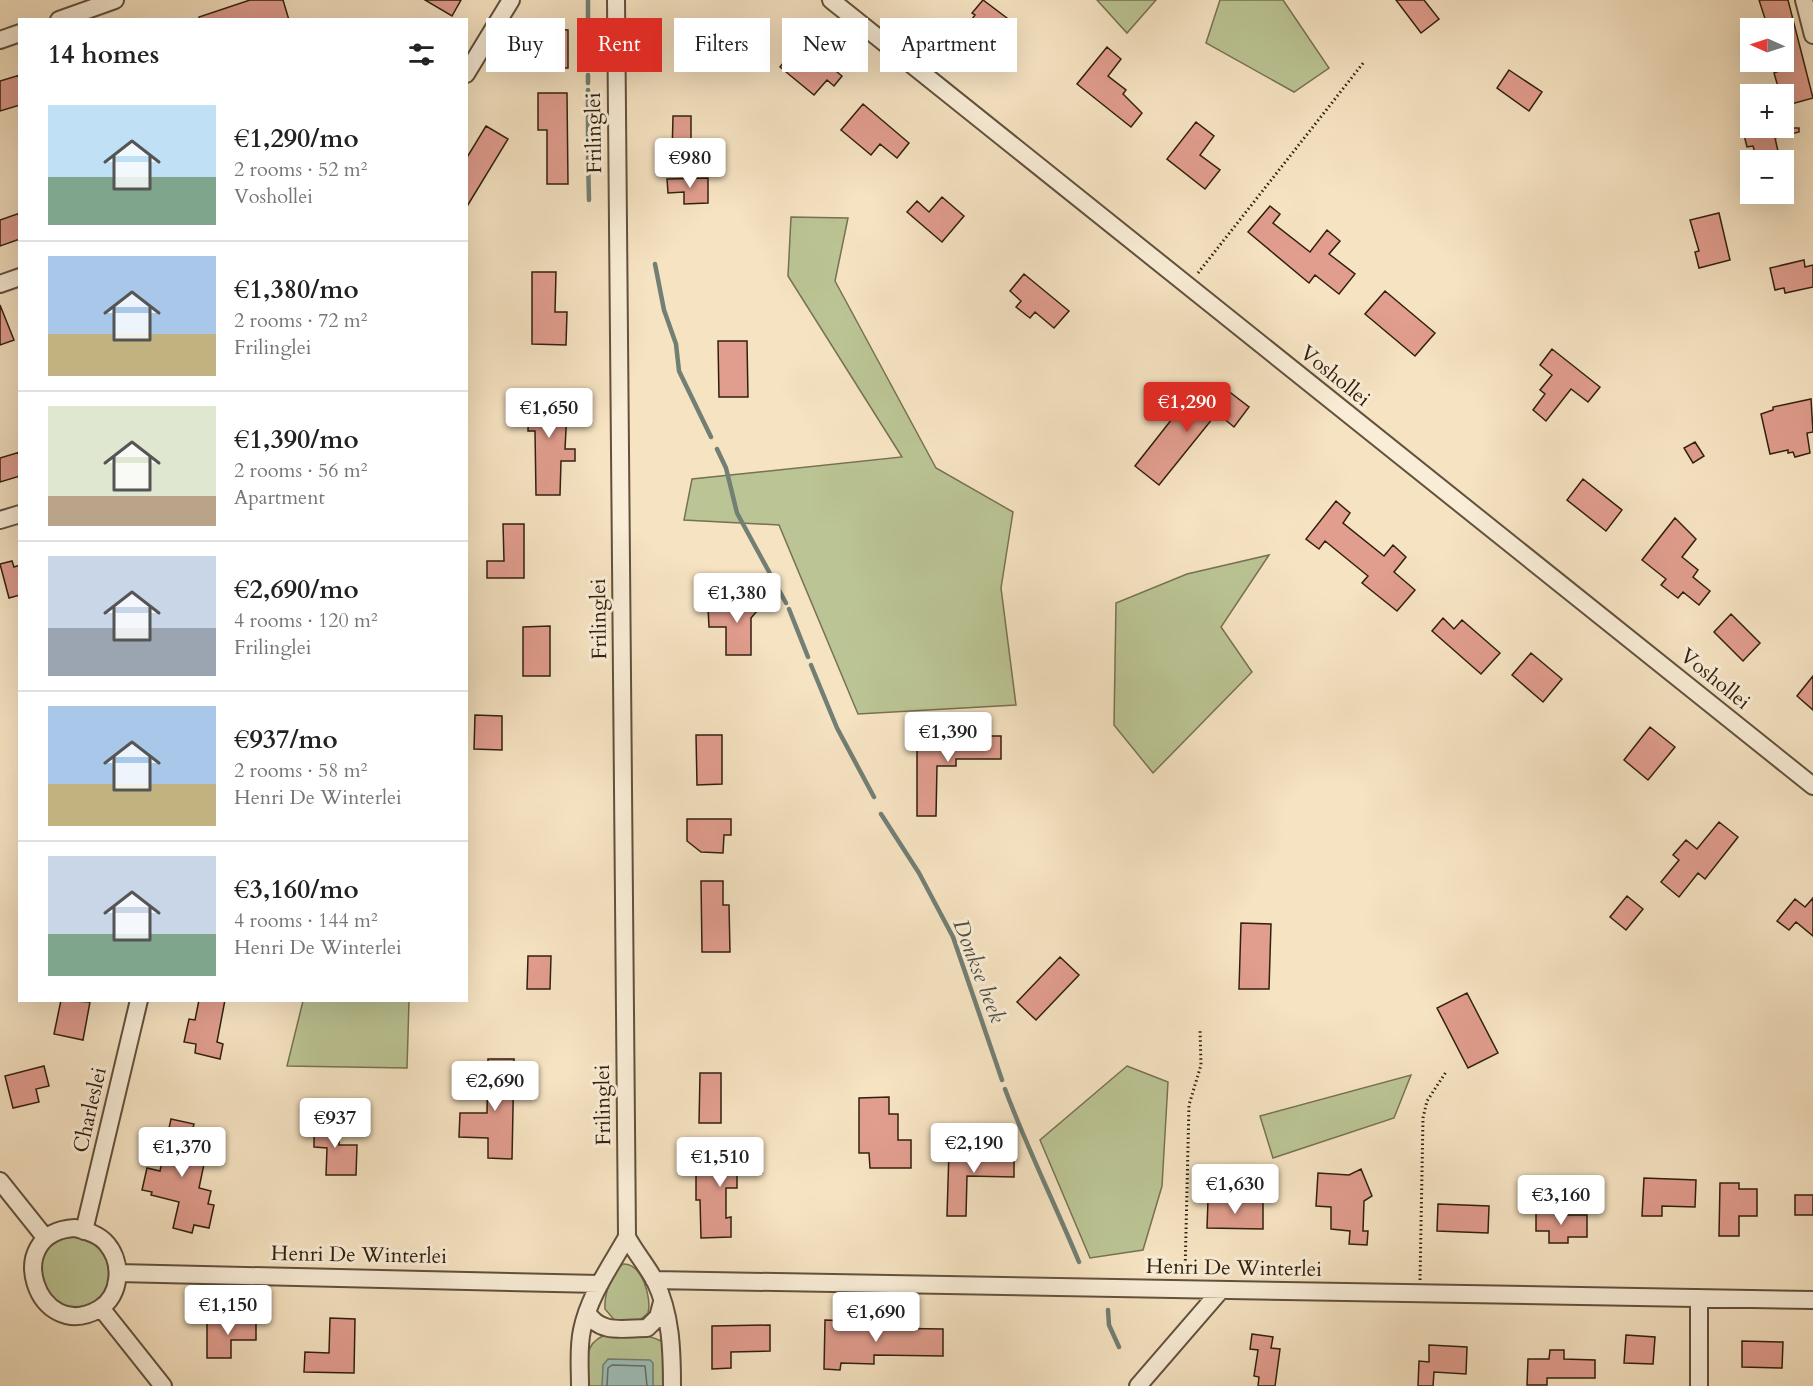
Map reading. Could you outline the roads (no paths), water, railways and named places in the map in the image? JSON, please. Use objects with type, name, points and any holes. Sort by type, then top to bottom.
[{"type":"street","points":[[65,18],[116,0]]},
{"type":"street","points":[[468,71],[511,0]]},
{"type":"street","name":"Frilinglei","points":[[616,0],[627,1237]]},
{"type":"street","name":"Voshollei","points":[[831,0],[1813,786]]},
{"type":"street","points":[[1804,0],[1813,35]]},
{"type":"street","points":[[0,40],[18,34]]},
{"type":"street","points":[[0,284],[18,278]]},
{"type":"street","points":[[0,520],[18,515]]},
{"type":"street","name":"Charleslei","points":[[84,1231],[139,1002]]},
{"type":"street","points":[[0,1180],[44,1236]]},
{"type":"street","points":[[64,1228],[84,1231],[97,1235],[107,1244],[118,1273],[110,1299],[101,1308],[90,1314],[63,1314],[50,1308],[38,1297],[32,1286],[29,1268],[36,1245],[44,1236],[53,1230],[64,1228]]},
{"type":"street","points":[[580,1386],[580,1346],[587,1312],[627,1237],[654,1280],[672,1335],[672,1386]]},
{"type":"street","name":"Henri De Winterlei","points":[[118,1273],[600,1284]]},
{"type":"street","name":"Henri De Winterlei","points":[[654,1280],[1813,1300]]},
{"type":"street","points":[[1138,1386],[1221,1290]]},
{"type":"street","points":[[1699,1298],[1699,1386]]},
{"type":"street","points":[[587,1312],[593,1322],[600,1327],[647,1328],[658,1317],[662,1302]]},
{"type":"street","points":[[101,1308],[163,1386]]},
{"type":"water","points":[[608,1359],[650,1360],[653,1363],[653,1386],[602,1386],[603,1365]]},
{"type":"waterway","name":"Donkse beek","points":[[588,0],[588,18]]},
{"type":"waterway","name":"Donkse beek","points":[[588,75],[588,83]]},
{"type":"waterway","name":"Donkse beek","points":[[588,90],[588,147]]},
{"type":"waterway","name":"Donkse beek","points":[[588,157],[589,200]]},
{"type":"waterway","name":"Donkse beek","points":[[655,264],[664,310],[676,344],[679,371],[711,437]]},
{"type":"waterway","name":"Donkse beek","points":[[717,449],[726,468],[737,513],[786,603]]},
{"type":"waterway","name":"Donkse beek","points":[[789,609],[808,657]]},
{"type":"waterway","name":"Donkse beek","points":[[811,665],[837,728],[874,797]]},
{"type":"waterway","name":"Donkse beek","points":[[881,814],[919,873],[953,937],[1002,1080]]},
{"type":"waterway","name":"Donkse beek","points":[[1005,1089],[1079,1262]]},
{"type":"waterway","name":"Donkse beek","points":[[1108,1310],[1109,1325],[1119,1347]]}]
